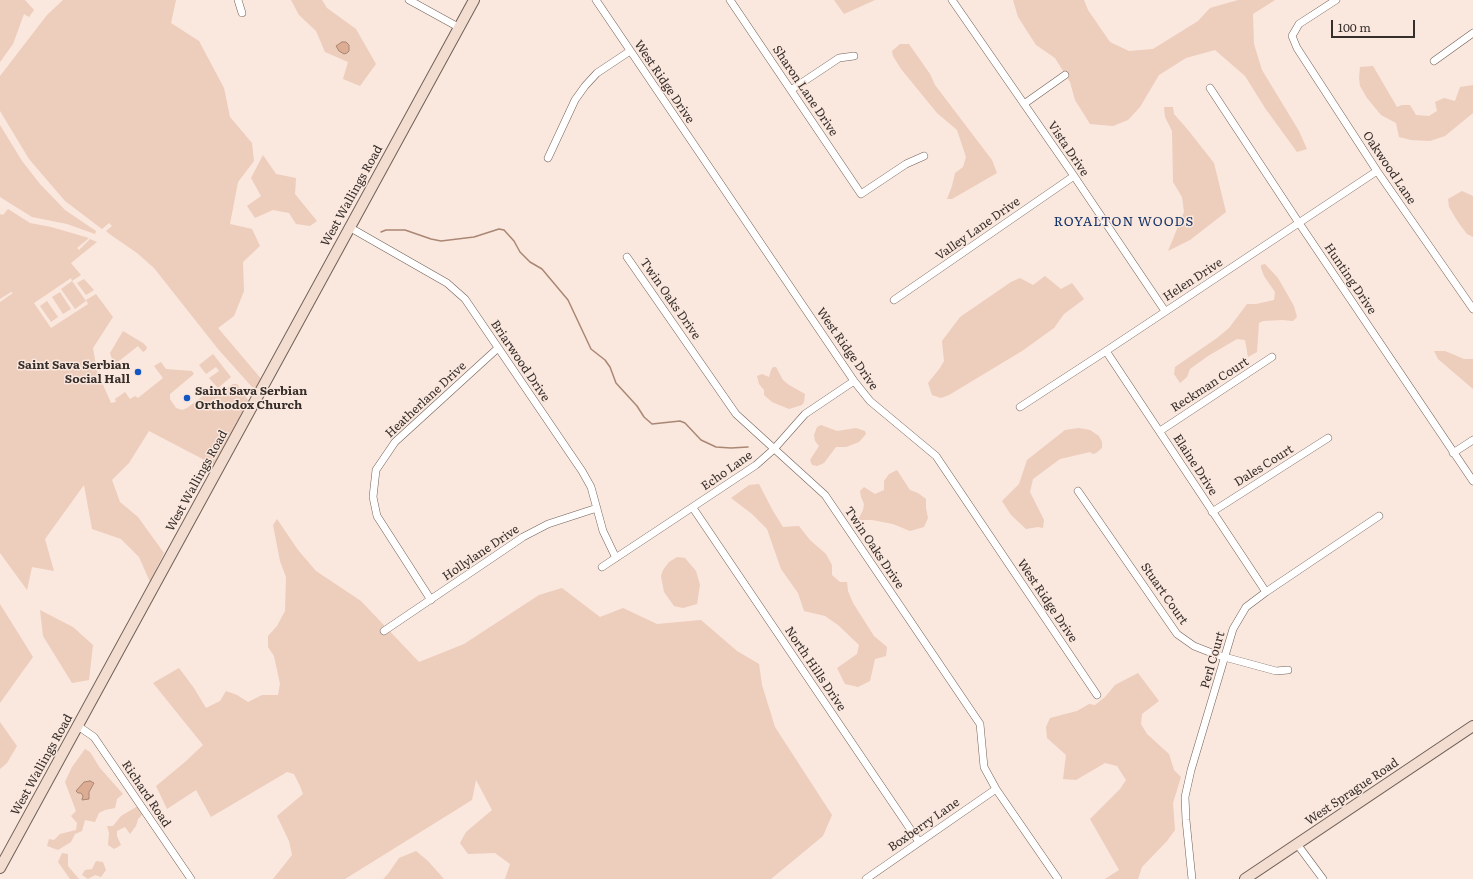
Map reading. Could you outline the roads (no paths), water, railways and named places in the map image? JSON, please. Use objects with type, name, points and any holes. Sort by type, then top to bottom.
[{"type":"street","points":[[238,0],[242,13]]},
{"type":"street","points":[[409,0],[460,28]]},
{"type":"street","name":"West Wallings Road","points":[[0,868],[474,0]]},
{"type":"street","name":"West Ridge Drive","points":[[596,0],[854,381],[870,401],[936,456],[1097,695]]},
{"type":"street","name":"Vista Drive","points":[[952,0],[1074,176],[1165,311]]},
{"type":"street","name":"Oakwood Lane","points":[[1336,0],[1299,24],[1292,36],[1297,48],[1377,171],[1473,309]]},
{"type":"street","name":"Sharon Lane Drive","points":[[734,1],[791,90],[861,194],[906,164],[924,156]]},
{"type":"street","points":[[1434,61],[1473,33]]},
{"type":"street","points":[[548,158],[575,100],[585,86],[597,73],[630,51]]},
{"type":"street","points":[[791,90],[839,58],[854,56]]},
{"type":"street","points":[[1024,104],[1065,75]]},
{"type":"street","name":"Hunting Drive","points":[[1210,88],[1473,481]]},
{"type":"street","name":"Helen Drive","points":[[1020,407],[1377,171]]},
{"type":"street","name":"Valley Lane Drive","points":[[894,300],[1074,176]]},
{"type":"street","name":"Briarwood Drive","points":[[349,227],[447,283],[465,299],[582,471],[591,487],[603,531],[616,558]]},
{"type":"street","name":"Twin Oaks Drive","points":[[627,257],[736,414],[825,495],[980,724],[984,767],[996,789],[1058,879]]},
{"type":"street","name":"Heatherlane Drive","points":[[431,600],[377,516],[373,496],[376,470],[395,442],[498,348]]},
{"type":"street","name":"Elaine Drive","points":[[1106,351],[1266,592]]},
{"type":"street","name":"Reckman Court","points":[[1160,431],[1272,357]]},
{"type":"street","name":"Echo Lane","points":[[602,567],[756,465],[774,449],[805,414],[854,381]]},
{"type":"street","name":"Dales Court","points":[[1212,512],[1328,438]]},
{"type":"street","points":[[1453,453],[1473,440]]},
{"type":"street","name":"Stuart Court","points":[[1078,491],[1177,634],[1194,646],[1225,658],[1276,671],[1288,670]]},
{"type":"street","name":"Hollylane Drive","points":[[384,631],[524,538],[548,524],[597,508]]},
{"type":"street","name":"North Hills Drive","points":[[693,508],[919,842]]},
{"type":"street","name":"Perl Court","points":[[1192,879],[1185,797],[1191,770],[1233,629],[1246,607],[1379,516]]},
{"type":"street","name":"Richard Road","points":[[78,726],[94,736],[191,879]]},
{"type":"street","name":"West Sprague Road","points":[[1245,879],[1473,726]]},
{"type":"street","name":"Boxberry Lane","points":[[866,879],[996,789]]},
{"type":"street","points":[[1297,844],[1323,879]]},
{"type":"waterway","points":[[381,232],[386,230],[405,230],[441,241],[474,237],[499,229],[504,230],[514,241],[520,252],[530,262],[542,269],[568,300],[591,349],[605,360],[610,367],[616,383],[637,406],[644,417],[652,424],[680,421],[685,423],[701,440],[716,447],[748,447]]},
{"type":"place","name":"Saint Sava Serbian Social Hall","points":[[138,372]]},
{"type":"place","name":"Saint Sava Serbian Orthodox Church","points":[[187,398]]},
{"type":"district","name":"ROYALTON WOODS","points":[[1124,222]]}]
